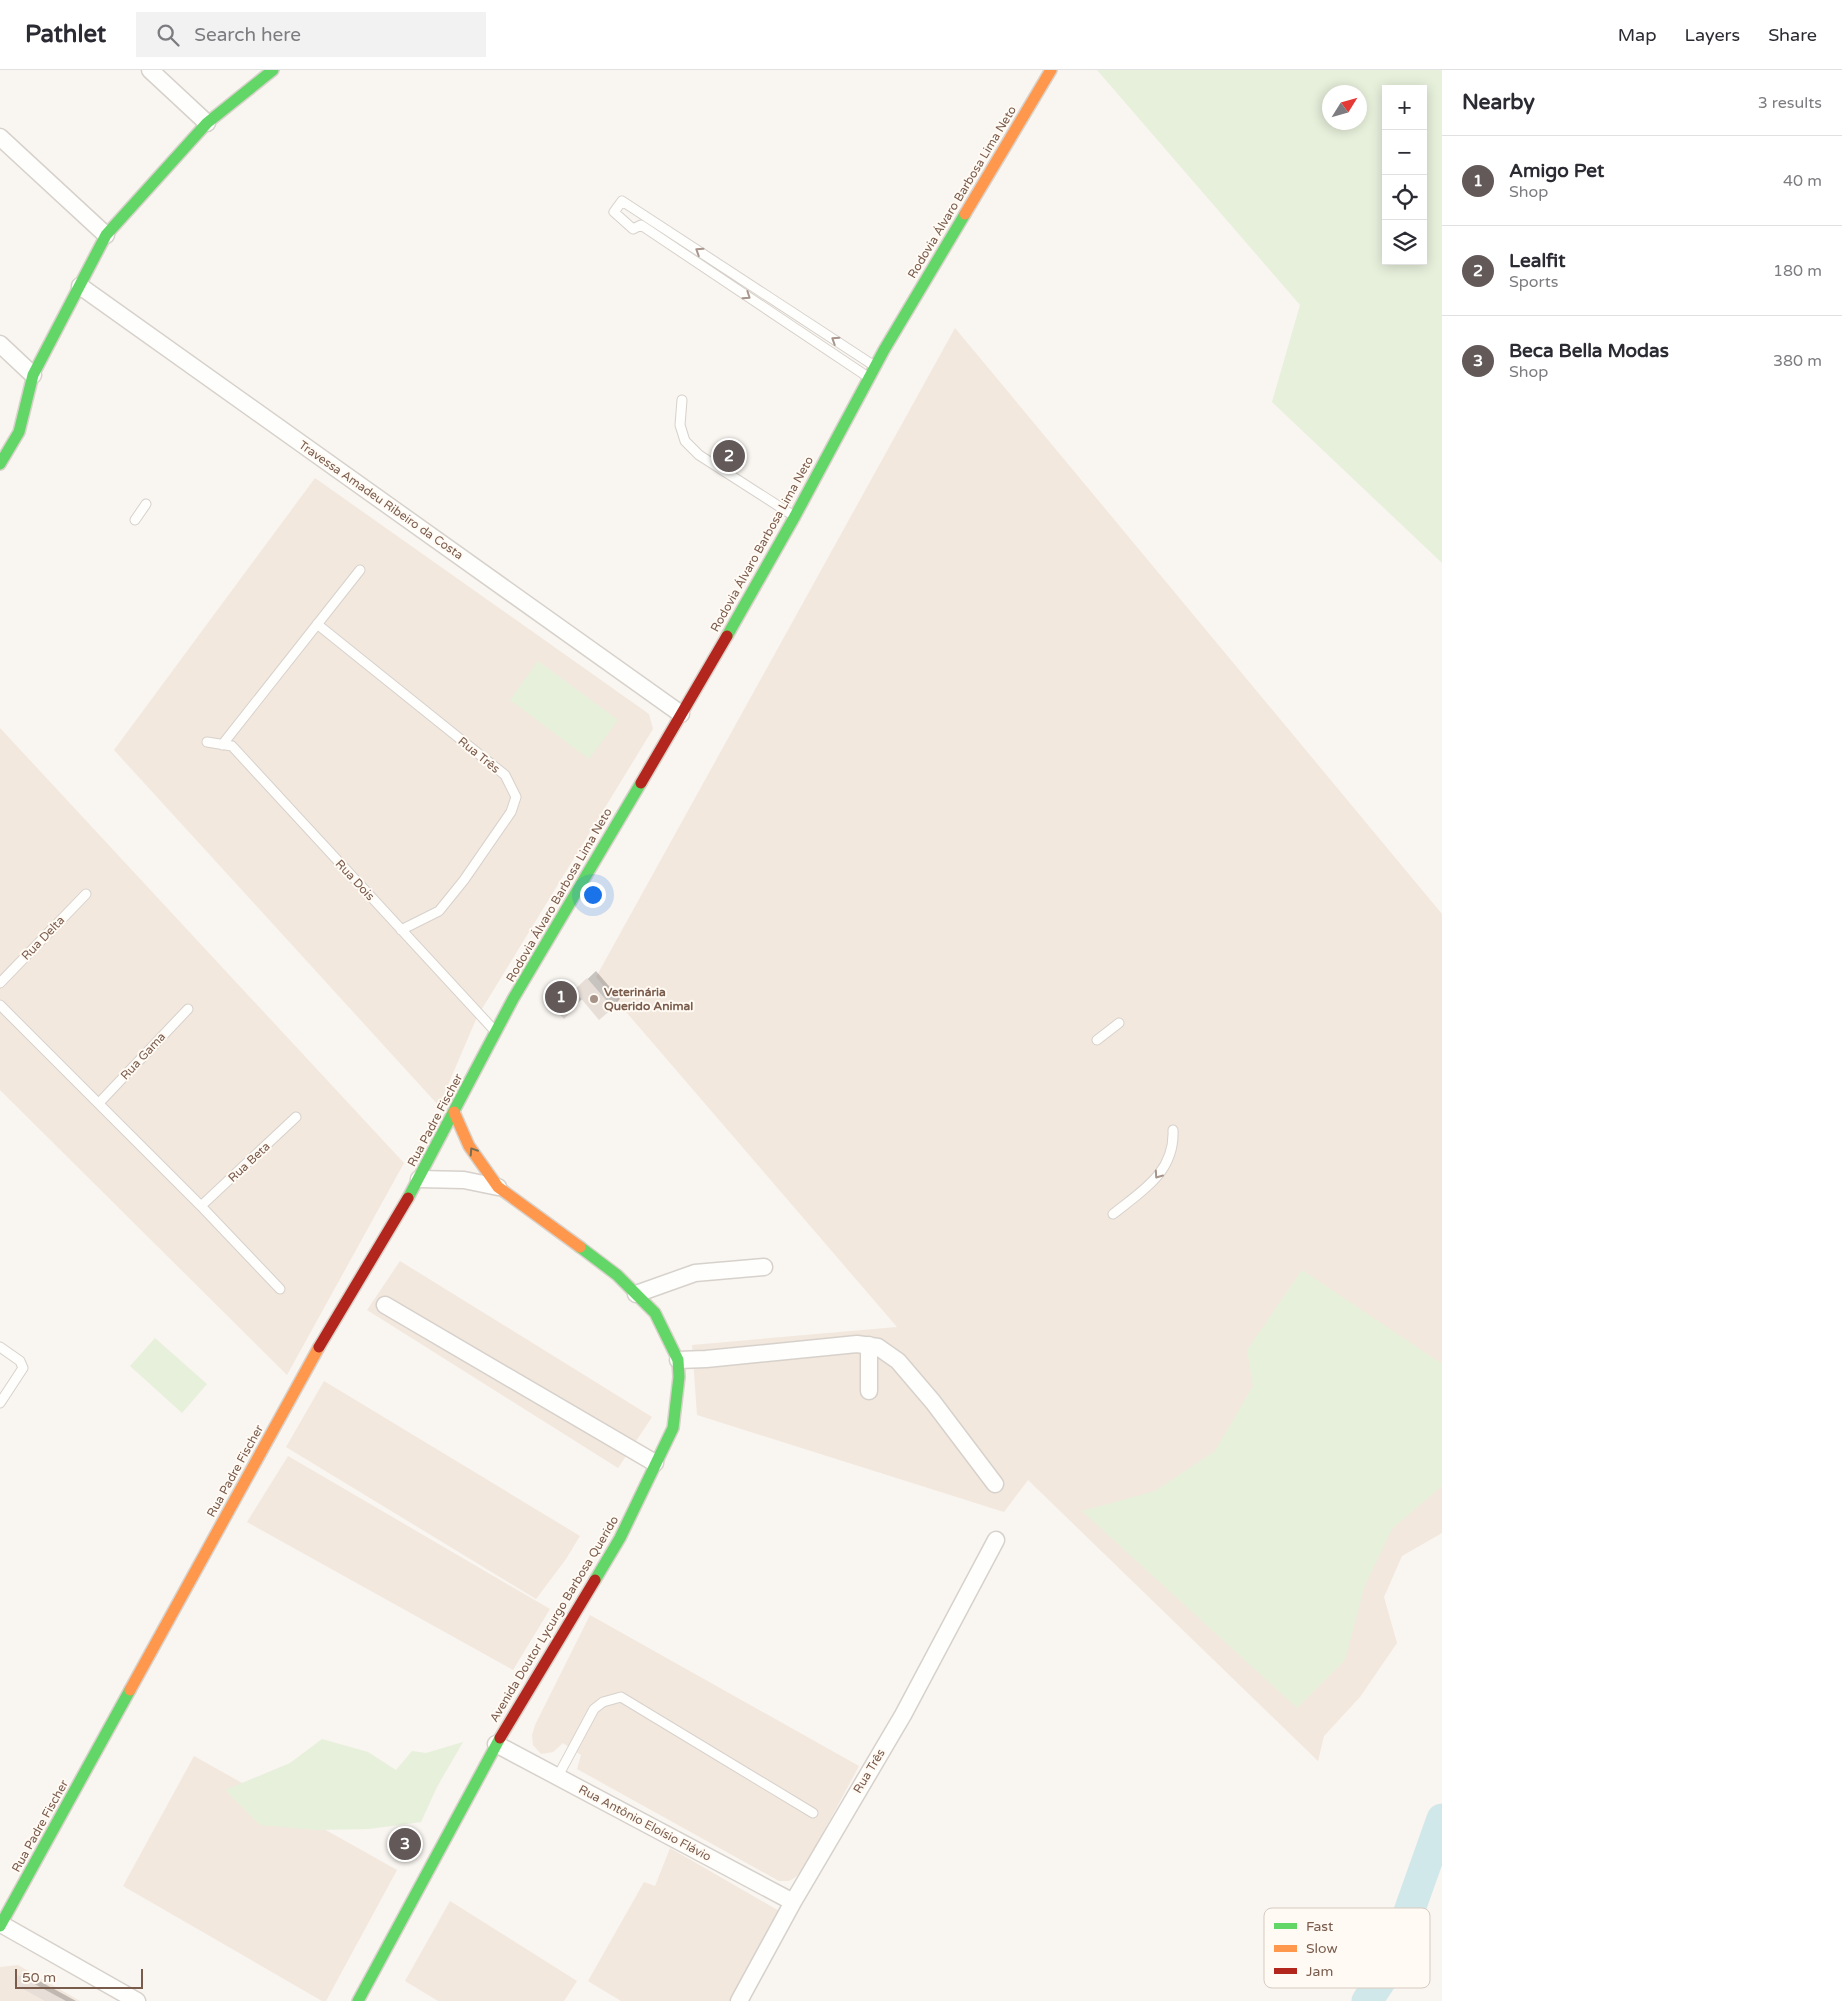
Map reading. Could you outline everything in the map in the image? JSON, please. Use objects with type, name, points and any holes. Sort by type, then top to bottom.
[{"type":"main road","points":[[0,464],[19,432],[33,374],[106,235],[207,123],[274,70]]},
{"type":"main road","name":"Rodovia Álvaro Barbosa Lima Neto","points":[[496,1032],[513,999],[708,670],[795,516],[869,378],[1051,70]]},
{"type":"main road","name":"Rua Padre Fischer","points":[[0,1925],[308,1366],[419,1179],[496,1032]]},
{"type":"main road","name":"Avenida Doutor Lycurgo Barbosa Querido","points":[[358,2001],[496,1744],[620,1538],[673,1428],[679,1378],[678,1360],[655,1313],[617,1275],[498,1187],[469,1146],[454,1112]]},
{"type":"street","points":[[150,70],[207,123]]},
{"type":"street","points":[[0,136],[106,235]]},
{"type":"street","name":"Travessa Amadeu Ribeiro da Costa","points":[[80,286],[681,714]]},
{"type":"street","points":[[0,344],[33,374]]},
{"type":"street","points":[[419,1179],[464,1180],[498,1187]]},
{"type":"street","points":[[636,1294],[695,1273],[764,1266]]},
{"type":"street","points":[[386,1305],[655,1463]]},
{"type":"street","points":[[678,1360],[868,1344],[878,1347],[888,1352],[898,1361],[933,1402],[996,1484]]},
{"type":"street","points":[[868,1344],[869,1391]]},
{"type":"street","name":"Rua Três","points":[[739,2001],[792,1902],[903,1716],[996,1540]]},
{"type":"street","name":"Rua Antônio Eloísio Flávio","points":[[496,1744],[792,1902]]},
{"type":"street","points":[[0,1925],[136,2001]]},
{"type":"lane","points":[[869,378],[641,225],[633,229],[614,212],[622,201],[876,366]]},
{"type":"lane","points":[[682,400],[680,425],[685,441],[699,456],[795,516]]},
{"type":"lane","points":[[135,520],[146,504]]},
{"type":"lane","points":[[222,745],[360,570]]},
{"type":"lane","name":"Rua Três","points":[[317,624],[505,775],[516,797],[511,812],[464,880],[439,911],[401,930]]},
{"type":"lane","name":"Rua Dois","points":[[207,742],[232,746],[496,1032]]},
{"type":"lane","name":"Rua Delta","points":[[0,983],[86,894]]},
{"type":"lane","points":[[0,1005],[201,1206],[280,1290]]},
{"type":"lane","name":"Rua Gama","points":[[99,1103],[188,1009]]},
{"type":"lane","points":[[1097,1040],[1119,1023]]},
{"type":"lane","name":"Rua Beta","points":[[201,1206],[296,1117]]},
{"type":"lane","points":[[1113,1214],[1153,1183],[1171,1156],[1173,1130]]},
{"type":"lane","points":[[0,1347],[20,1361],[23,1368],[0,1403]]},
{"type":"lane","points":[[558,1776],[594,1710],[603,1702],[621,1697],[813,1812]]},
{"type":"shaded area","points":[[955,328],[1442,914],[1442,1533],[1402,1556],[1384,1597],[1397,1643],[1360,1697],[1324,1736],[1318,1761],[1028,1480],[1004,1512],[697,1415],[692,1345],[897,1327],[596,977]]},
{"type":"shaded area","points":[[315,478],[649,714],[653,729],[477,1017],[439,1106],[114,750]]},
{"type":"shaded area","points":[[0,728],[404,1163],[287,1375],[0,1090]]},
{"type":"shaded area","points":[[400,1261],[652,1417],[618,1468],[367,1310]]},
{"type":"shaded area","points":[[324,1381],[580,1536],[566,1559],[536,1599],[286,1447]]},
{"type":"shaded area","points":[[288,1456],[550,1609],[513,1670],[247,1522]]},
{"type":"shaded area","points":[[590,1615],[859,1766],[805,1866],[796,1877],[789,1881],[779,1881],[577,1769],[581,1755],[563,1743],[553,1752],[541,1754],[533,1745],[532,1735],[535,1725]]},
{"type":"shaded area","points":[[194,1756],[397,1870],[326,2001],[322,2001],[123,1886]]},
{"type":"shaded area","points":[[670,1848],[781,1912],[732,2001],[621,2001],[588,1981],[644,1882],[655,1886]]},
{"type":"shaded area","points":[[450,1901],[577,1981],[564,2001],[438,2001],[405,1981]]},
{"type":"shaded area","points":[[18,1965],[80,2001],[0,2001],[0,1967]]},
{"type":"green space","points":[[1097,70],[1442,70],[1442,563],[1272,402],[1300,305]]},
{"type":"green space","points":[[538,661],[618,720],[589,759],[510,700]]},
{"type":"green space","points":[[1302,1270],[1442,1364],[1442,1486],[1392,1529],[1365,1585],[1345,1660],[1297,1708],[1082,1511],[1155,1491],[1215,1451],[1253,1386],[1247,1350]]},
{"type":"green space","points":[[155,1338],[207,1384],[182,1413],[130,1366]]},
{"type":"green space","points":[[322,1739],[368,1752],[396,1770],[412,1751],[426,1753],[463,1742],[437,1787],[421,1822],[369,1829],[316,1830],[260,1825],[225,1790],[290,1763]]},
{"type":"building","name":"Veterinária Querido Animal","points":[[587,978],[613,1008],[599,1020],[574,990]]},
{"type":"building","points":[[560,989],[576,1007],[564,1019],[551,1005]]},
{"type":"building","points":[[404,1836],[413,1839],[405,1855],[396,1849]]},
{"type":"building","points":[[18,1975],[66,2001],[45,2001],[14,1984]]},
{"type":"waterway","points":[[1410,1908],[1442,1819]]},
{"type":"waterway","points":[[1367,2001],[1376,1988]]},
{"type":"traffic: fast","points":[[0,464],[19,432],[33,375],[106,235],[207,123],[273,70]]},
{"type":"traffic: fast","points":[[727,636],[795,516],[884,350],[965,214]]},
{"type":"traffic: fast","points":[[408,1198],[513,999],[641,783]]},
{"type":"traffic: fast","points":[[580,1247],[617,1275],[655,1313],[678,1360],[679,1377],[673,1428],[620,1538],[595,1580]]},
{"type":"traffic: fast","points":[[0,1926],[130,1690]]},
{"type":"traffic: fast","points":[[358,2001],[500,1738]]},
{"type":"traffic: slow","points":[[965,214],[1051,70]]},
{"type":"traffic: slow","points":[[454,1112],[469,1146],[498,1187],[580,1247]]},
{"type":"traffic: slow","points":[[130,1690],[319,1347]]},
{"type":"traffic: jam","points":[[641,783],[727,636]]},
{"type":"traffic: jam","points":[[319,1347],[408,1198]]},
{"type":"traffic: jam","points":[[500,1738],[595,1580]]},
{"type":"place","name":"Lealfit","points":[[729,456]]},
{"type":"place","name":"Amigo Pet","points":[[561,997]]},
{"type":"place","name":"Veterinária Querido Animal","points":[[594,999]]},
{"type":"place","name":"Beca Bella Modas","points":[[405,1844]]}]
